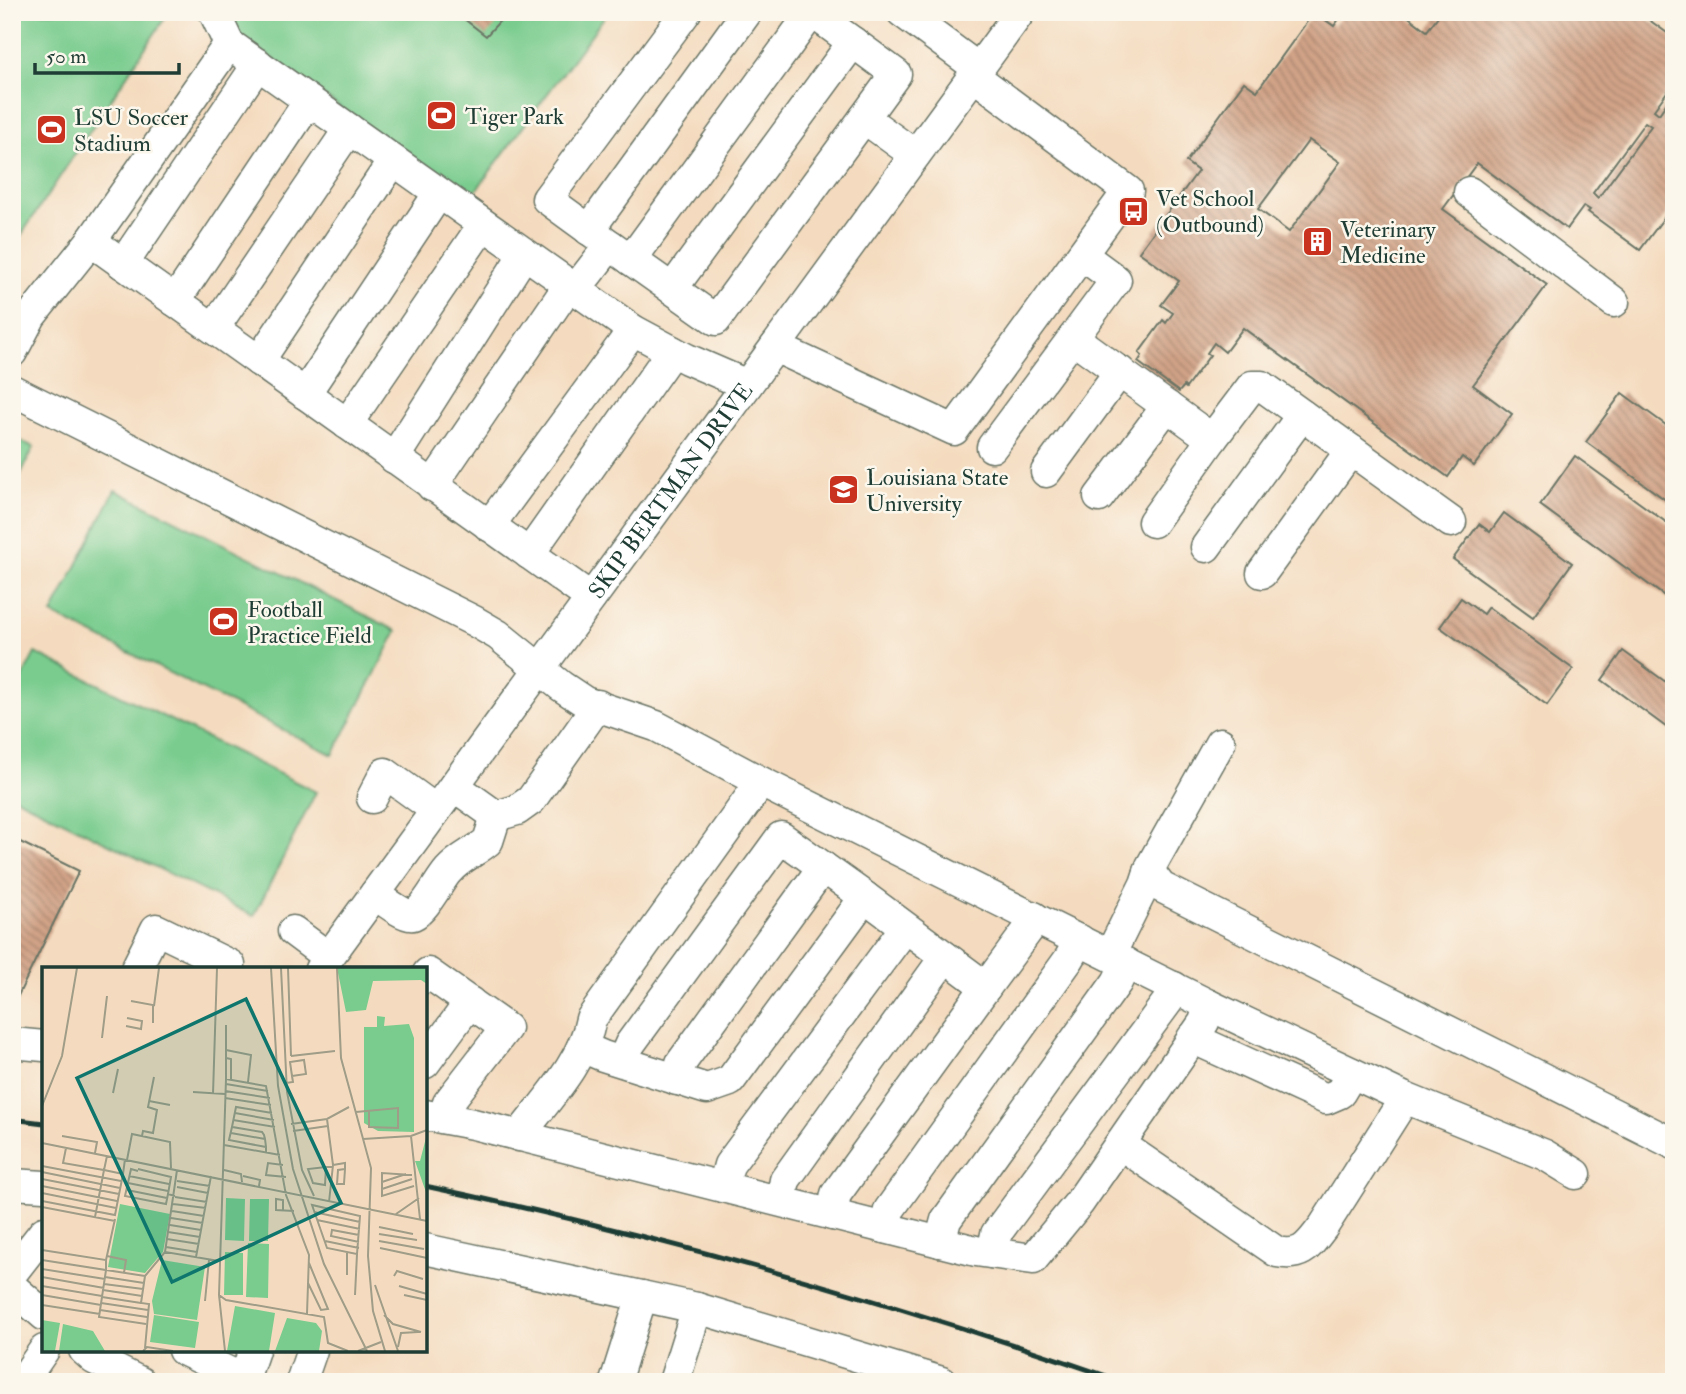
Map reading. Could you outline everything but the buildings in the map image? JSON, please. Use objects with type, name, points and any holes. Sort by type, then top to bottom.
[{"type":"street","points":[[215,12],[229,44],[572,288],[633,330],[747,385]]},
{"type":"street","points":[[432,486],[572,288],[610,245],[812,12],[896,74],[716,320],[610,245],[547,200],[686,12]]},
{"type":"street","points":[[610,245],[747,12]]},
{"type":"street","points":[[775,347],[954,430],[1128,191],[902,12]]},
{"type":"street","name":"SKIP BERTMAN DRIVE","points":[[324,963],[1020,12]]},
{"type":"street","points":[[672,289],[853,43]]},
{"type":"street","points":[[12,352],[21,311],[91,241],[229,44]]},
{"type":"street","points":[[123,264],[258,64]]},
{"type":"street","points":[[175,301],[309,101]]},
{"type":"street","points":[[864,118],[915,155]]},
{"type":"street","points":[[214,328],[349,129]]},
{"type":"street","points":[[259,360],[393,161]]},
{"type":"street","points":[[1469,192],[1614,302]]},
{"type":"street","points":[[305,394],[439,193]]},
{"type":"street","points":[[347,424],[483,225]]},
{"type":"street","points":[[91,241],[591,598]]},
{"type":"street","points":[[394,458],[524,254]]},
{"type":"street","points":[[992,447],[1116,280],[1082,255]]},
{"type":"street","points":[[489,526],[633,330]]},
{"type":"street","points":[[1073,338],[1212,439]]},
{"type":"street","points":[[529,554],[672,351]]},
{"type":"street","points":[[1046,472],[1120,371]]},
{"type":"street","points":[[1153,522],[1252,386],[1262,386],[1451,522]]},
{"type":"street","points":[[12,390],[474,621],[498,635],[585,702],[656,726],[761,782],[1080,940],[1119,949],[1174,987],[1209,1005],[1405,1098],[1545,1155],[1576,1174]]},
{"type":"street","points":[[1099,497],[1167,406]]},
{"type":"street","points":[[1206,547],[1303,415]]},
{"type":"street","points":[[1262,573],[1351,450]]},
{"type":"street","points":[[372,798],[385,773],[496,816],[517,810],[531,800],[598,705]]},
{"type":"street","points":[[940,1242],[946,1220],[1117,982],[1119,949],[1147,878],[1220,743]]},
{"type":"street","points":[[519,1136],[588,1038],[591,1019],[761,782]]},
{"type":"street","points":[[375,894],[407,915],[413,915],[449,870],[488,841],[496,816]]},
{"type":"street","points":[[622,1062],[630,1044],[781,836],[986,987]]},
{"type":"street","points":[[677,1080],[681,1063],[823,867]]},
{"type":"street","points":[[1147,878],[1674,1144]]},
{"type":"street","points":[[582,1047],[707,1089],[730,1082],[865,897]]},
{"type":"street","points":[[832,1214],[836,1194],[1028,930],[1034,916]]},
{"type":"street","points":[[723,1187],[729,1165],[905,928]]},
{"type":"street","points":[[137,967],[156,929],[230,965],[229,967]]},
{"type":"street","points":[[293,931],[324,963]]},
{"type":"street","points":[[885,1228],[889,1210],[1069,960],[1080,940]]},
{"type":"street","points":[[780,1201],[785,1181],[945,957]]},
{"type":"street","points":[[427,975],[506,1028],[434,1117]]},
{"type":"street","points":[[992,1253],[996,1234],[1168,1001],[1174,987]]},
{"type":"street","points":[[427,1060],[470,1002]]},
{"type":"street","points":[[434,1117],[940,1242],[1033,1259],[1079,1203],[1204,1022],[1209,1005]]},
{"type":"street","points":[[1192,1038],[1326,1100],[1340,1093],[1352,1073]]},
{"type":"street","points":[[12,1042],[42,1046]]},
{"type":"street","points":[[1120,1143],[1277,1252],[1292,1255],[1308,1247],[1323,1227],[1405,1098]]},
{"type":"street","points":[[12,1273],[42,1236]]},
{"type":"street","points":[[427,1249],[697,1308],[825,1358],[942,1382]]},
{"type":"street","points":[[12,1287],[42,1313]]},
{"type":"street","points":[[615,1382],[642,1296]]},
{"type":"street","points":[[674,1382],[697,1308]]},
{"type":"street","points":[[22,1382],[43,1352]]},
{"type":"street","points":[[86,1352],[108,1375],[140,1382]]},
{"type":"street","points":[[187,1352],[246,1381],[253,1352]]},
{"type":"street","points":[[301,1382],[311,1352]]},
{"type":"green space","name":"LSU Soccer Stadium","points":[[12,12],[169,12],[12,249]]},
{"type":"green space","name":"Tiger Park","points":[[226,12],[608,12],[469,200],[235,32]]},
{"type":"green space","points":[[12,437],[34,447],[12,492]]},
{"type":"green space","name":"Football Practice Field","points":[[115,490],[397,631],[333,755],[52,614]]},
{"type":"green space","points":[[35,653],[316,792],[254,916],[12,796],[12,697]]},
{"type":"railway","points":[[12,1119],[42,1123]]},
{"type":"railway","points":[[427,1186],[602,1226],[778,1273],[951,1325],[1124,1382]]},
{"type":"place","name":"Tiger Park","points":[[442,116]]},
{"type":"place","name":"LSU Soccer Stadium","points":[[51,130]]},
{"type":"place","name":"Vet School (Outbound)","points":[[1133,211]]},
{"type":"place","name":"Veterinary Medicine","points":[[1317,242]]},
{"type":"place","name":"Louisiana State University","points":[[843,490]]},
{"type":"place","name":"Football Practice Field","points":[[224,622]]}]
